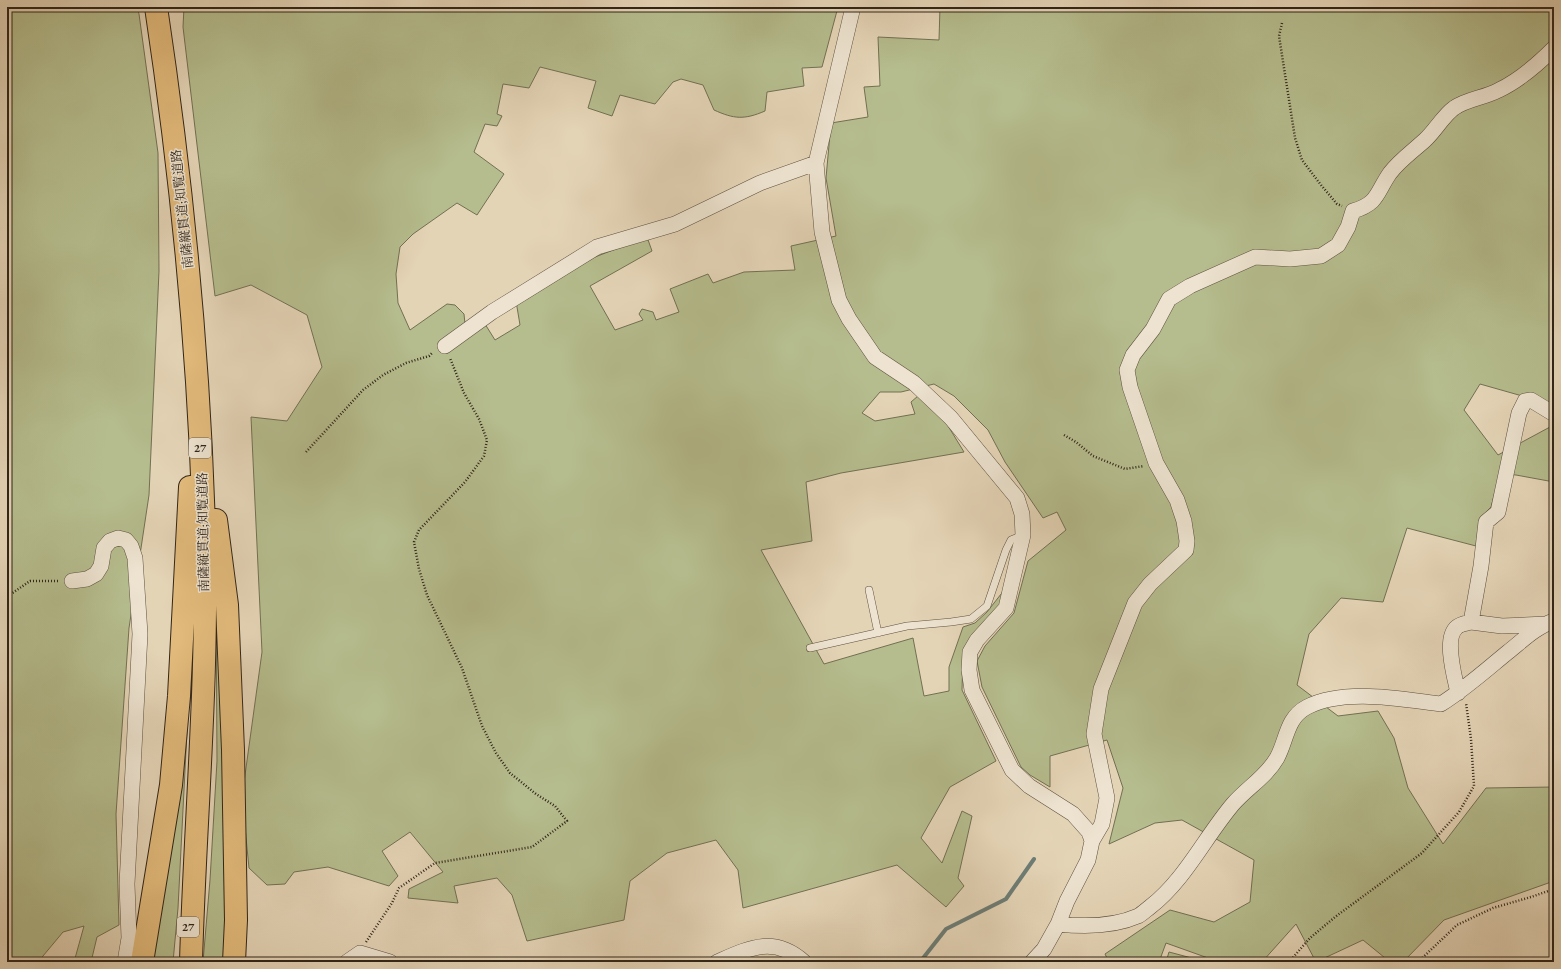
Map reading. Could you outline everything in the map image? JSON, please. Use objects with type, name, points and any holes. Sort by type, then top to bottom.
[{"type":"highway","name":"南薩縦貫道;知覧道路","points":[[156,7],[179,173],[196,372],[204,530],[203,724],[193,891],[191,962]]},
{"type":"highway","points":[[142,962],[171,785],[179,696],[196,372]]},
{"type":"highway","points":[[196,372],[227,605],[233,750],[236,912],[234,962]]},
{"type":"highway","name":"南薩縦貫道;知覧道路","points":[[184,962],[193,891]]},
{"type":"street","points":[[853,7],[816,163],[822,232],[839,300],[849,319],[875,357],[914,383],[951,418],[1017,498],[1022,514],[1023,535],[1006,608],[977,640],[970,652],[969,670],[972,690],[1012,770],[1029,786],[1073,814],[1089,832],[1092,842]]},
{"type":"street","points":[[1032,962],[1044,949],[1058,924],[1067,901],[1088,860],[1092,842],[1102,824],[1107,798],[1094,734],[1101,689],[1135,603],[1150,584],[1186,550],[1187,541],[1184,521],[1178,500],[1156,463],[1130,387],[1127,370],[1133,355],[1152,329],[1169,299],[1190,286],[1255,257],[1290,259],[1321,256],[1338,245],[1348,227],[1353,211],[1366,207],[1378,195],[1390,174],[1401,161],[1426,139],[1453,109],[1472,99],[1498,91],[1527,73],[1554,48]]},
{"type":"street","points":[[445,346],[492,312],[597,247],[675,224],[760,182],[816,163]]},
{"type":"street","points":[[1471,622],[1481,566],[1486,522],[1498,512],[1519,413],[1525,401],[1531,400],[1554,414]]},
{"type":"street","points":[[72,581],[87,579],[96,574],[101,566],[104,548],[110,541],[118,538],[126,540],[132,546],[135,558],[140,634],[127,884],[129,938],[125,962]]},
{"type":"street","points":[[1458,693],[1450,651],[1453,632],[1458,626],[1471,622],[1502,626],[1550,622]]},
{"type":"street","points":[[1058,924],[1080,926],[1112,924],[1139,916],[1162,898],[1234,804],[1267,771],[1277,758],[1290,723],[1304,708],[1319,702],[1350,697],[1395,698],[1440,704],[1458,693],[1520,642],[1550,622]]},
{"type":"street","points":[[718,962],[757,946],[769,945],[795,954],[804,962]]},
{"type":"street","points":[[347,962],[360,953],[390,962]]},
{"type":"lane","points":[[810,648],[907,626],[951,622],[971,618],[987,606],[1006,550],[1011,540],[1023,535]]},
{"type":"lane","points":[[869,590],[878,633]]},
{"type":"path","points":[[1282,23],[1279,36],[1295,138],[1302,160],[1337,204],[1353,211]]},
{"type":"path","points":[[306,452],[363,390],[383,375],[406,363],[429,356],[432,352],[445,346],[464,393],[479,418],[487,440],[484,456],[465,482],[418,530],[414,542],[419,569],[427,595],[462,668],[482,726],[496,753],[510,773],[536,794],[555,806],[567,821],[532,847],[435,863],[399,888],[392,902],[360,953]]},
{"type":"path","points":[[1064,435],[1076,442],[1093,456],[1125,469],[1138,468],[1156,463]]},
{"type":"path","points":[[7,594],[11,594],[30,580],[72,581]]},
{"type":"path","points":[[1290,962],[1310,938],[1335,917],[1422,853],[1459,812],[1474,786],[1471,739],[1465,700],[1458,693]]},
{"type":"path","points":[[1418,962],[1457,925],[1493,908],[1554,889]]},
{"type":"green space","points":[[7,7],[137,7],[158,153],[159,271],[149,495],[129,628],[116,814],[119,925],[97,937],[91,962],[74,962],[84,926],[63,932],[38,962],[7,962]]},
{"type":"green space","points":[[184,7],[838,7],[822,67],[802,68],[804,86],[767,92],[765,111],[751,116],[733,117],[714,110],[703,85],[681,79],[673,82],[655,104],[620,95],[612,116],[588,108],[596,81],[540,67],[529,88],[503,84],[497,114],[502,116],[497,126],[485,124],[474,152],[504,174],[477,215],[457,203],[413,234],[400,247],[396,274],[398,303],[410,330],[447,304],[455,305],[464,314],[465,324],[485,324],[495,340],[520,325],[516,301],[582,262],[647,237],[652,251],[590,286],[615,330],[643,320],[639,314],[642,309],[653,312],[656,320],[679,312],[670,289],[708,274],[713,283],[744,272],[795,270],[791,246],[836,236],[826,178],[831,123],[868,117],[864,87],[880,86],[878,37],[939,40],[940,7],[1554,7],[1554,405],[1480,384],[1464,410],[1498,455],[1550,427],[1554,428],[1554,482],[1516,475],[1500,474],[1491,507],[1480,518],[1476,546],[1407,528],[1383,602],[1341,598],[1309,634],[1297,685],[1338,716],[1378,711],[1394,738],[1408,788],[1443,844],[1486,788],[1554,787],[1554,881],[1444,920],[1403,962],[1390,962],[1363,940],[1316,962],[1296,924],[1262,962],[1207,962],[1208,958],[1166,943],[1159,962],[1109,962],[1105,954],[1170,910],[1214,922],[1250,902],[1254,860],[1182,820],[1155,823],[1109,844],[1123,788],[1107,740],[1050,756],[1050,787],[1030,775],[1021,767],[982,687],[977,661],[985,646],[1014,613],[1028,561],[1066,530],[1057,512],[1043,518],[1005,462],[988,430],[954,396],[934,384],[901,392],[880,392],[862,413],[875,421],[915,414],[911,402],[918,396],[945,421],[964,452],[841,473],[806,482],[812,541],[761,550],[824,664],[913,638],[924,696],[949,691],[949,667],[963,627],[975,623],[987,612],[1005,589],[999,606],[963,656],[962,690],[996,761],[950,787],[921,838],[942,863],[962,811],[972,816],[958,878],[964,886],[946,907],[897,865],[743,908],[738,870],[716,840],[667,853],[630,881],[624,920],[527,941],[512,895],[497,878],[454,886],[458,903],[408,898],[409,889],[443,872],[410,832],[382,851],[398,876],[389,886],[328,867],[294,872],[285,884],[267,885],[249,868],[242,797],[262,652],[251,417],[287,421],[322,367],[307,315],[251,285],[215,296],[183,27]]},
{"type":"green space","points":[[218,574],[228,881],[223,962],[203,962],[210,880],[217,761],[216,597]]},
{"type":"green space","points":[[193,613],[178,908],[173,962],[147,962]]},
{"type":"green space","points":[[1169,952],[1203,961],[1203,962],[1166,962]]},
{"type":"waterway","points":[[920,962],[946,929],[1006,899],[1034,859]]}]
